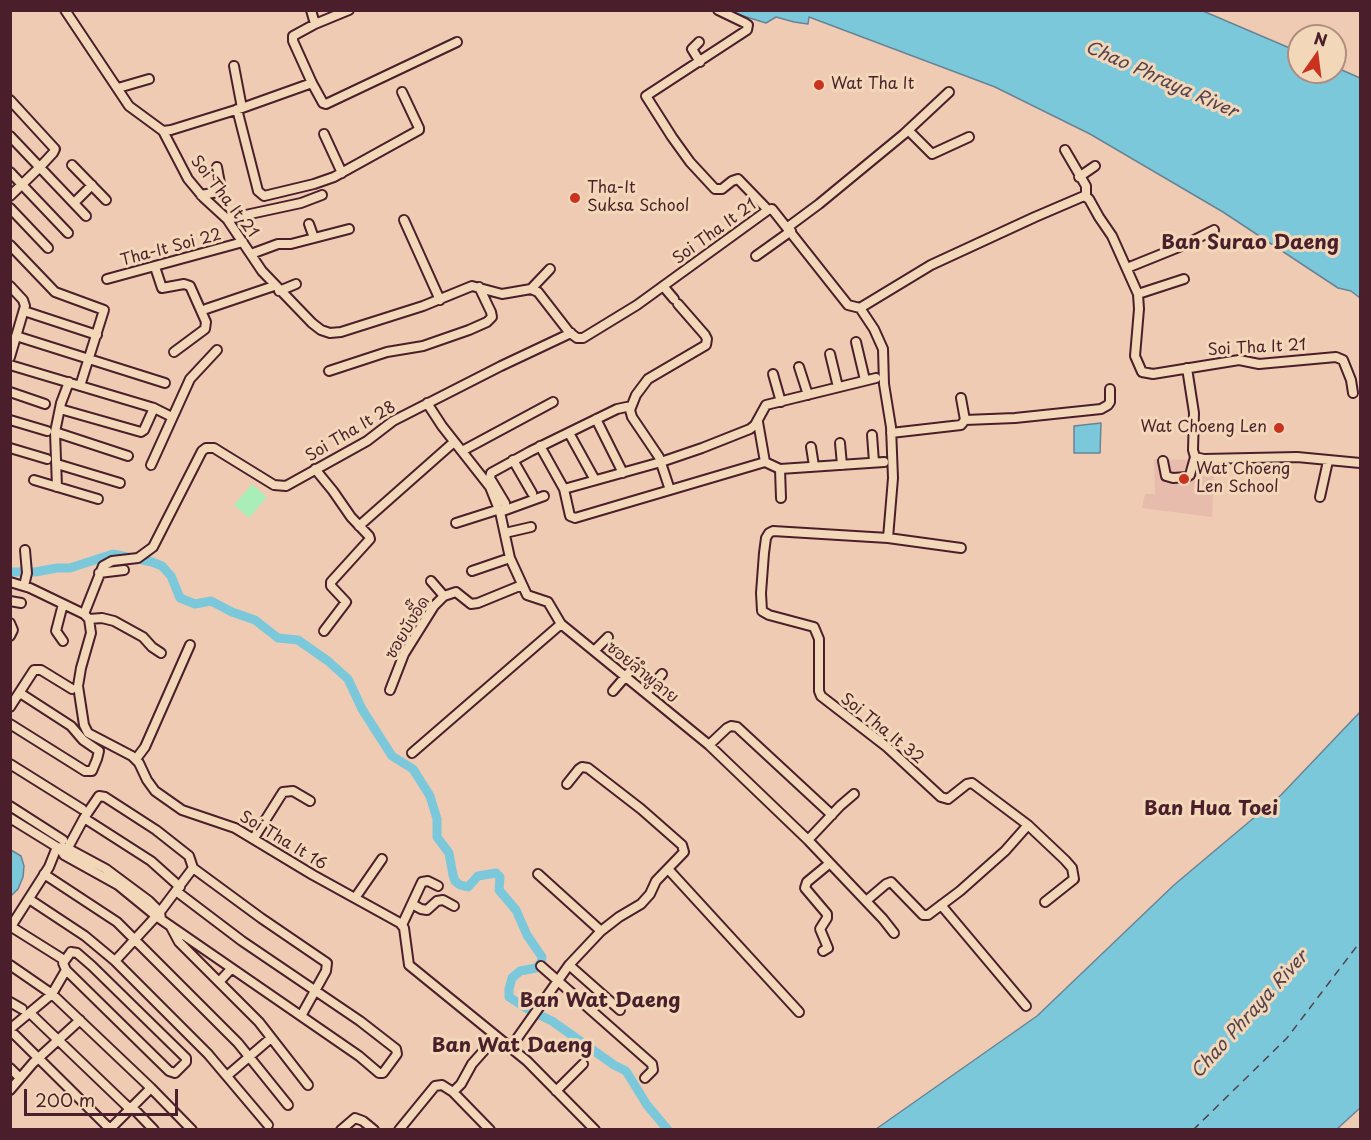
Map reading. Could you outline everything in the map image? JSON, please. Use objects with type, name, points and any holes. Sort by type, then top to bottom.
[{"type":"street","name":"Soi Tha It 21","points":[[65,10],[129,106],[163,131],[188,179],[226,219],[277,289],[321,330],[330,333],[341,332],[440,300],[472,286],[502,294],[531,289]]},
{"type":"street","points":[[311,10],[315,24]]},
{"type":"street","points":[[349,10],[293,36],[292,41],[322,103],[326,104],[457,42]]},
{"type":"street","points":[[718,10],[749,27],[740,36],[646,96],[690,162],[715,189],[722,189],[738,179],[768,210]]},
{"type":"street","points":[[699,42],[692,49],[700,62]]},
{"type":"street","points":[[234,66],[239,108],[259,194],[264,196],[314,184],[342,173],[419,130],[402,92]]},
{"type":"street","points":[[118,88],[149,79]]},
{"type":"street","points":[[163,131],[312,83]]},
{"type":"street","points":[[756,256],[908,130],[949,92]]},
{"type":"street","points":[[10,100],[55,148],[54,153],[10,196]]},
{"type":"street","points":[[908,130],[932,154],[969,137]]},
{"type":"street","points":[[324,134],[342,173]]},
{"type":"street","points":[[10,135],[86,216]]},
{"type":"street","name":"Soi Tha It 21","points":[[1065,150],[1087,191],[1086,196],[1112,236],[1138,294],[1139,309],[1134,349],[1140,369],[1153,374],[1239,360],[1259,364],[1336,357],[1343,360],[1351,380],[1353,393]]},
{"type":"street","points":[[72,165],[106,200]]},
{"type":"street","points":[[1079,177],[1095,166]]},
{"type":"street","points":[[201,195],[218,192],[221,189],[217,167]]},
{"type":"street","points":[[10,172],[68,233]]},
{"type":"street","points":[[74,203],[92,185]]},
{"type":"street","points":[[226,219],[300,203],[322,195]]},
{"type":"street","points":[[961,548],[888,538],[893,478],[883,349],[874,329],[860,308],[931,266],[977,243],[1080,196],[1086,196]]},
{"type":"street","points":[[10,208],[48,248]]},
{"type":"street","name":"Soi Tha It 21","points":[[571,333],[579,338],[588,337],[638,305],[768,210],[776,211],[848,304],[860,308]]},
{"type":"street","points":[[404,220],[440,300]]},
{"type":"street","points":[[309,224],[314,238]]},
{"type":"street","points":[[251,254],[278,244],[291,244],[349,229]]},
{"type":"street","points":[[1127,268],[1214,230]]},
{"type":"street","name":"Tha-It Soi 22","points":[[107,279],[243,242]]},
{"type":"street","points":[[10,244],[55,292],[101,308],[104,313],[80,386]]},
{"type":"street","points":[[154,267],[162,288],[184,284],[190,286],[206,322],[205,329],[174,352]]},
{"type":"street","points":[[550,269],[531,289],[543,297],[571,333]]},
{"type":"street","points":[[1138,294],[1184,279]]},
{"type":"street","points":[[206,309],[296,284]]},
{"type":"street","points":[[10,286],[23,300],[24,311],[10,357]]},
{"type":"street","points":[[663,286],[707,339],[706,345],[648,379],[631,406],[632,417],[661,462],[670,490]]},
{"type":"street","points":[[329,371],[387,352],[423,346],[487,322],[492,317],[479,287]]},
{"type":"street","points":[[24,311],[97,335]]},
{"type":"street","name":"Soi Tha It 28","points":[[99,573],[109,562],[133,560],[149,552],[159,537],[199,456],[206,448],[214,448],[278,486],[286,486],[367,441],[393,421],[571,333]]},
{"type":"street","points":[[16,336],[165,383]]},
{"type":"street","points":[[856,342],[865,380]]},
{"type":"street","points":[[151,465],[193,375],[217,350]]},
{"type":"street","points":[[830,354],[838,387]]},
{"type":"street","points":[[10,365],[154,408],[172,417]]},
{"type":"street","points":[[799,367],[808,395]]},
{"type":"street","points":[[1163,461],[1166,476],[1173,478],[1190,475],[1195,457],[1193,450],[1194,413],[1187,368]]},
{"type":"street","points":[[773,374],[781,402]]},
{"type":"street","points":[[564,489],[661,462],[750,429],[758,422],[766,405],[876,378]]},
{"type":"street","points":[[57,487],[57,464],[51,432],[69,382]]},
{"type":"street","points":[[965,420],[1016,418],[1101,409],[1108,405],[1110,389]]},
{"type":"street","points":[[10,393],[45,404]]},
{"type":"street","points":[[891,433],[961,425],[965,420],[961,398]]},
{"type":"street","points":[[462,452],[553,402]]},
{"type":"street","points":[[428,403],[454,442],[490,487],[502,508]]},
{"type":"street","points":[[522,585],[510,558],[502,508],[490,474],[540,446],[617,409],[631,406]]},
{"type":"street","points":[[60,409],[141,432],[154,408]]},
{"type":"street","points":[[596,419],[623,473]]},
{"type":"street","points":[[10,420],[128,456]]},
{"type":"street","points":[[758,422],[765,462]]},
{"type":"street","points":[[569,433],[595,480]]},
{"type":"street","points":[[872,435],[874,462]]},
{"type":"street","points":[[359,526],[454,442]]},
{"type":"street","points":[[840,443],[842,465]]},
{"type":"street","points":[[540,446],[564,489],[570,516],[575,518],[765,462],[780,469],[884,462]]},
{"type":"street","points":[[811,447],[814,466]]},
{"type":"street","points":[[10,448],[47,459]]},
{"type":"street","points":[[1195,457],[1204,459],[1297,457],[1360,463]]},
{"type":"street","points":[[513,460],[532,494]]},
{"type":"street","points":[[1320,497],[1328,460]]},
{"type":"street","points":[[57,464],[120,483]]},
{"type":"street","points":[[315,469],[370,539],[331,582],[331,586],[346,602],[324,631]]},
{"type":"street","points":[[780,469],[780,498]]},
{"type":"street","points":[[34,480],[98,499]]},
{"type":"street","points":[[456,523],[544,496]]},
{"type":"street","points":[[505,533],[531,527]]},
{"type":"street","name":"Soi Tha It 32","points":[[888,538],[769,532],[764,553],[762,611],[814,627],[819,639],[819,691],[821,696],[887,747],[940,797],[948,799],[967,784],[972,783],[1028,825],[1065,860],[1075,876],[1045,902]]},
{"type":"street","points":[[24,586],[27,569],[25,550]]},
{"type":"street","points":[[472,571],[510,558]]},
{"type":"street","points":[[124,570],[99,573],[86,617],[91,633],[78,686],[86,731],[91,736],[136,759],[145,747],[190,645]]},
{"type":"street","points":[[431,580],[444,596]]},
{"type":"street","points":[[10,582],[24,586],[86,617],[114,621],[143,637],[161,653]]},
{"type":"street","name":"ซอยบังอี๊ด","points":[[390,690],[404,654],[434,606],[444,596],[456,592],[471,604],[522,585]]},
{"type":"street","name":"ซอยลำพูลาย","points":[[522,585],[530,597],[548,602],[561,624],[709,745],[808,840],[894,933]]},
{"type":"street","points":[[10,601],[21,603]]},
{"type":"street","points":[[63,604],[56,631],[63,641]]},
{"type":"street","points":[[10,636],[13,630],[11,624]]},
{"type":"street","points":[[412,753],[561,624]]},
{"type":"street","points":[[594,651],[608,637]]},
{"type":"street","points":[[613,691],[637,663]]},
{"type":"street","points":[[10,707],[34,670],[41,670],[72,689]]},
{"type":"street","points":[[646,693],[662,674]]},
{"type":"street","points":[[10,724],[78,767],[90,772],[97,759],[99,751],[83,740],[71,726],[20,693]]},
{"type":"street","points":[[709,745],[727,728],[737,727],[832,815]]},
{"type":"street","name":"Soi Tha It 16","points":[[136,759],[149,784],[182,810],[226,823],[402,925]]},
{"type":"street","points":[[10,764],[151,861],[178,889],[242,941],[376,1033],[396,1049],[398,1054],[383,1073],[379,1073],[359,1056],[171,927],[159,916],[149,901],[10,818]]},
{"type":"street","points":[[511,1047],[556,980],[569,965],[601,931],[618,917],[641,904],[650,894],[656,881],[684,852],[684,847],[641,808],[585,766],[579,769],[567,784]]},
{"type":"street","points":[[254,838],[283,792],[293,791],[310,801]]},
{"type":"street","points":[[808,840],[854,794]]},
{"type":"street","points":[[61,958],[11,927],[83,814],[96,798],[105,797],[172,842],[189,856],[193,868],[327,963],[326,971],[301,1016]]},
{"type":"street","points":[[10,806],[62,848]]},
{"type":"street","points":[[866,901],[891,882],[923,915],[928,915],[960,891],[1005,851],[1028,825]]},
{"type":"street","points":[[355,898],[382,859]]},
{"type":"street","points":[[823,951],[828,948],[820,929],[827,914],[805,888],[807,882],[830,863]]},
{"type":"street","points":[[115,961],[159,916],[193,868]]},
{"type":"street","points":[[668,869],[799,1012]]},
{"type":"street","points":[[44,874],[110,917],[135,940],[215,1019],[288,1105]]},
{"type":"street","points":[[538,874],[601,931]]},
{"type":"street","points":[[438,886],[428,881],[422,882],[402,925],[409,965],[511,1047],[596,1130]]},
{"type":"street","points":[[29,899],[85,936],[115,961],[228,1075],[268,1125]]},
{"type":"street","points":[[412,904],[427,910],[440,900],[454,906]]},
{"type":"street","points":[[941,905],[1026,1006]]},
{"type":"street","points":[[171,927],[179,942],[259,1022],[308,1085]]},
{"type":"street","points":[[71,952],[78,953],[186,1058],[186,1062],[175,1073],[169,1071],[66,970],[63,965],[64,961],[71,952]]},
{"type":"street","points":[[10,965],[52,994],[192,1130]]},
{"type":"street","points":[[569,965],[620,1010]]},
{"type":"street","points":[[541,966],[652,1064],[652,1070],[645,1078]]},
{"type":"street","points":[[219,982],[231,969]]},
{"type":"street","points":[[66,970],[52,994],[13,1032],[110,1130],[115,1128],[151,1088]]},
{"type":"street","points":[[10,1002],[22,1010]]},
{"type":"street","points":[[32,1015],[154,1130]]},
{"type":"street","points":[[10,1090],[80,1020]]},
{"type":"street","points":[[453,1092],[461,1084],[472,1064],[496,1036]]},
{"type":"street","points":[[228,1075],[271,1038]]},
{"type":"street","points":[[556,1091],[583,1064]]},
{"type":"street","points":[[10,1068],[20,1078]]},
{"type":"street","points":[[399,1130],[435,1086],[442,1085],[453,1092],[490,1130]]},
{"type":"street","points":[[341,1130],[355,1118],[374,1130]]},
{"type":"shaded area","name":"Wat Choeng Len School","points":[[1154,459],[1192,460],[1194,465],[1214,464],[1212,517],[1142,508],[1145,494],[1155,494]]},
{"type":"green space","points":[[252,484],[267,497],[249,518],[234,505]]},
{"type":"water","name":"Chao Phraya River","points":[[727,11],[1203,11],[1287,47],[1287,84],[1347,84],[1347,72],[1360,78],[1360,298],[1351,291],[1338,288],[1223,212],[1090,134],[995,87],[809,17],[808,24],[776,17],[766,23]]},
{"type":"water","points":[[1101,423],[1100,453],[1074,453],[1074,426]]},
{"type":"water","name":"Chao Phraya River","points":[[1360,712],[1360,1108],[1337,1129],[876,1129],[1037,1016],[1174,885],[1281,795]]},
{"type":"water","points":[[11,850],[21,856],[24,866],[23,877],[18,889],[11,896]]},
{"type":"waterway","points":[[10,572],[70,568],[113,554],[152,562],[162,566],[171,576],[180,598],[195,604],[211,601],[255,620],[278,638],[298,640],[328,661],[348,679],[362,709],[392,756],[413,769],[430,796],[437,819],[437,837],[449,853],[455,881],[468,887],[478,876],[496,873],[500,877],[499,890],[516,910],[527,935],[542,957],[541,963],[536,968],[520,971],[512,978],[509,997],[552,1021],[626,1071],[647,1105],[668,1130]]},
{"type":"ferry route","points":[[1193,1130],[1287,1038],[1360,942]]},
{"type":"place","name":"Wat Tha It","points":[[819,85]]},
{"type":"place","name":"Tha-It Suksa School","points":[[575,198]]},
{"type":"place","name":"Wat Choeng Len","points":[[1279,428]]},
{"type":"place","name":"Wat Choeng Len School","points":[[1184,479]]},
{"type":"district","name":"Ban Surao Daeng","points":[[1250,243]]},
{"type":"district","name":"Ban Hua Toei","points":[[1211,809]]},
{"type":"district","name":"Ban Wat Daeng","points":[[600,1001]]},
{"type":"district","name":"Ban Wat Daeng","points":[[512,1046]]}]
